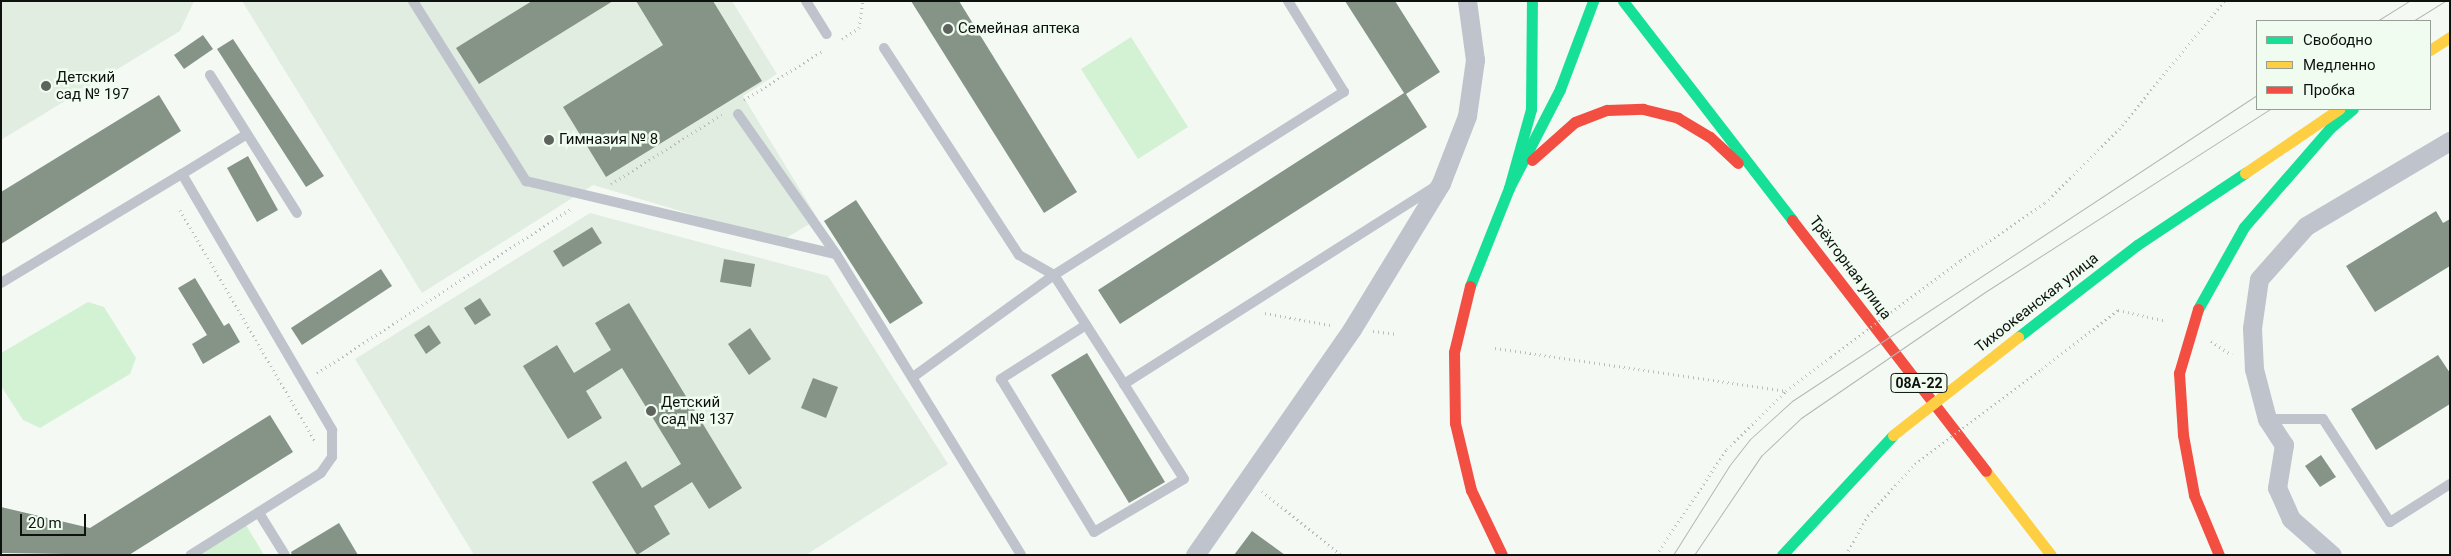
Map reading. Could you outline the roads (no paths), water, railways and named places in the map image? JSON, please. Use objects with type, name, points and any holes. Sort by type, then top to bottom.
[{"type":"main road","points":[[1509,188],[1531,109],[1532,1]]},
{"type":"main road","points":[[1502,555],[1471,490],[1455,423],[1454,352],[1471,282],[1509,188],[1560,89],[1593,1]]},
{"type":"main road","name":"Трёхгорная улица","points":[[1623,1],[1798,225],[2050,555]]},
{"type":"main road","points":[[2431,49],[2450,37]]},
{"type":"main road","points":[[1509,188],[1546,143],[1575,122],[1607,110],[1643,109],[1678,118],[1710,137],[1798,225]]},
{"type":"main road","name":"Тихоокеанская улица","points":[[1782,555],[1893,435],[2137,245],[2338,110]]},
{"type":"main road","points":[[2219,555],[2194,494],[2183,435],[2179,373],[2190,327],[2209,284],[2244,227],[2330,128],[2352,110]]},
{"type":"street","points":[[1195,555],[1249,480],[1352,329],[1441,183],[1468,116],[1475,60],[1467,1]]},
{"type":"street","points":[[2332,555],[2291,519],[2277,488],[2284,445],[2267,419],[2254,369],[2252,328],[2259,279],[2306,226],[2450,141]]},
{"type":"lane","points":[[413,1],[526,181],[836,254]]},
{"type":"lane","points":[[806,1],[827,34]]},
{"type":"lane","points":[[912,377],[1054,275],[1344,92],[1288,1]]},
{"type":"lane","points":[[884,48],[1019,255],[1054,275],[1124,384],[1184,479],[1094,532],[1000,379],[1086,325]]},
{"type":"lane","points":[[210,75],[297,213]]},
{"type":"lane","points":[[738,114],[836,254],[1021,555]]},
{"type":"lane","points":[[1,283],[247,134]]},
{"type":"lane","points":[[182,174],[332,430],[332,457],[321,473],[191,555]]},
{"type":"lane","points":[[1124,384],[1441,183]]},
{"type":"lane","points":[[2267,419],[2323,419],[2390,522],[2450,484]]},
{"type":"lane","points":[[259,513],[285,555]]},
{"type":"tram line","points":[[2379,20],[2409,1]]},
{"type":"tram line","points":[[2415,20],[2445,1]]},
{"type":"tram line","points":[[1673,555],[1729,466],[1749,440],[1792,401],[2256,96]]},
{"type":"tram line","points":[[1694,555],[1761,456],[1801,418],[1985,292],[2268,110]]},
{"type":"place","name":"Семейная аптека","points":[[948,29]]},
{"type":"place","name":"Детский сад № 197","points":[[46,86]]},
{"type":"place","name":"Гимназия № 8","points":[[549,140]]},
{"type":"place","name":"Детский сад № 137","points":[[651,411]]}]
